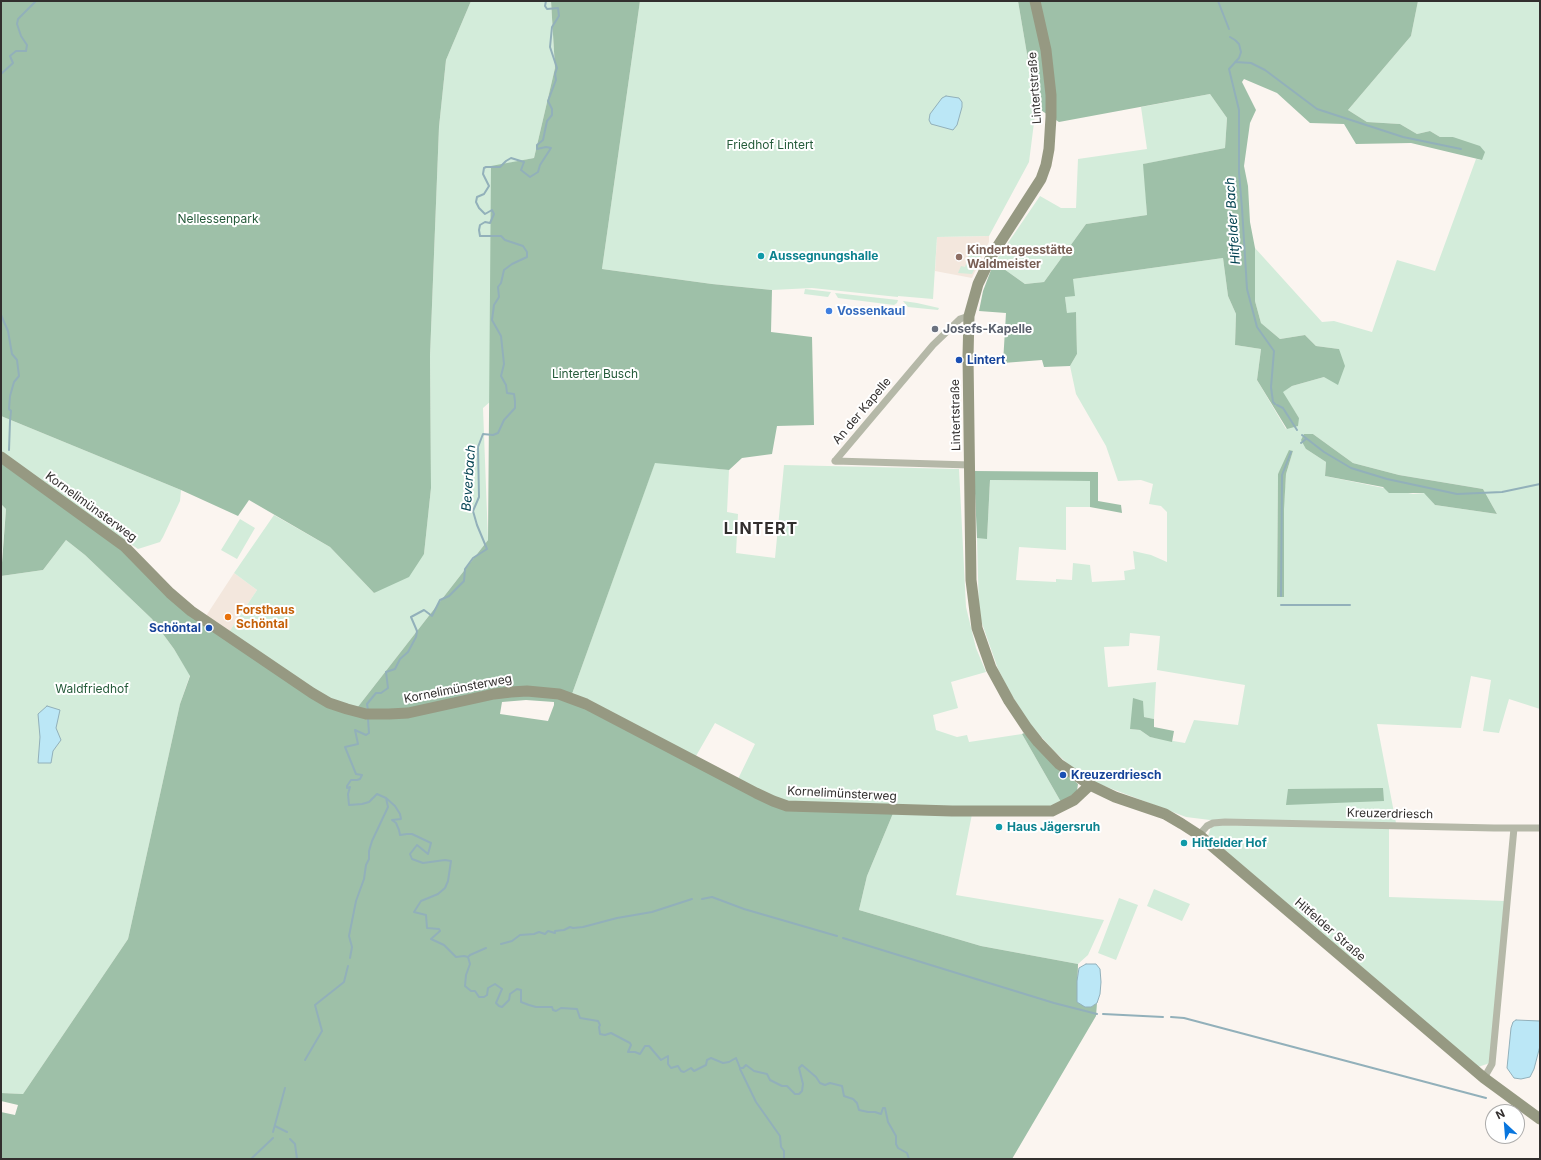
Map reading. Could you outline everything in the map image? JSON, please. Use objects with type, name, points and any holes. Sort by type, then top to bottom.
[{"type":"main road","name":"Lintertstraße","points":[[1035,1],[1046,50],[1051,95],[1052,117],[1046,165],[1041,180],[992,256],[978,284],[969,316],[968,356],[971,580],[977,628],[983,648],[1002,688],[1027,728],[1038,742],[1059,764],[1090,785]]},
{"type":"main road","name":"Kornelimünsterweg","points":[[1,457],[124,546],[170,593],[191,612],[312,693],[338,706],[355,712],[376,714],[408,713],[494,694],[511,692],[527,691],[559,694],[592,707],[756,793],[788,806],[952,811],[1052,811],[1074,800],[1090,785]]},
{"type":"main road","name":"Hitfelder Straße","points":[[1090,785],[1115,797],[1165,814],[1199,835],[1484,1078],[1540,1119]]},
{"type":"street","name":"An der Kapelle","points":[[969,316],[960,319],[933,345],[835,462],[970,465]]},
{"type":"street","name":"Kreuzerdriesch","points":[[1199,835],[1207,826],[1213,823],[1225,822],[1540,828]]},
{"type":"street","points":[[1484,1078],[1492,1064],[1514,828]]},
{"type":"shaded area","name":"Kindertagesstätte Waldmeister","points":[[989,236],[989,242],[972,278],[935,271],[937,237]]},
{"type":"shaded area","points":[[234,573],[257,590],[229,632],[206,616]]},
{"type":"green space","name":"Nellessenpark","points":[[1,1],[471,1],[446,60],[439,127],[430,356],[431,488],[424,554],[409,577],[374,593],[330,547],[249,500],[238,516],[181,490],[1,416]]},
{"type":"green space","points":[[471,1],[551,1],[555,68],[534,158],[491,167],[500,393],[483,408],[488,540],[357,708],[322,695],[229,632],[257,590],[234,573],[274,515],[330,547],[374,593],[424,554],[431,488],[430,356],[439,127],[446,60]]},
{"type":"green space","name":"Linterter Busch","points":[[551,1],[640,1],[602,269],[712,284],[772,290],[771,332],[812,337],[814,425],[777,426],[772,454],[742,458],[729,470],[655,463],[572,694],[772,804],[894,811],[867,876],[859,910],[981,946],[1078,964],[1077,1002],[1091,1007],[1097,1003],[1096,1016],[1012,1159],[1,1159],[1,1112],[15,1115],[18,1105],[1,1101],[1,1093],[23,1094],[128,939],[180,704],[190,676],[174,649],[152,619],[85,555],[66,540],[43,570],[1,576],[6,509],[1,504],[1,462],[105,534],[171,599],[319,700],[357,708],[488,540],[491,166],[534,158],[555,68]],"holes":[[[526,700],[554,702],[548,721],[500,714],[502,702]]]},
{"type":"green space","name":"Friedhof Lintert","points":[[640,1],[1018,1],[1036,107],[1029,162],[989,236],[937,237],[933,299],[812,288],[772,290],[712,284],[602,269]]},
{"type":"green space","points":[[1018,1],[1418,1],[1411,36],[1348,110],[1367,122],[1400,124],[1417,134],[1430,131],[1440,137],[1453,137],[1480,146],[1485,152],[1482,160],[1411,143],[1356,144],[1344,124],[1310,123],[1277,93],[1244,79],[1242,82],[1256,110],[1250,123],[1244,166],[1248,186],[1250,222],[1255,248],[1255,301],[1261,323],[1280,339],[1305,335],[1316,346],[1339,349],[1345,366],[1338,385],[1324,377],[1292,386],[1283,392],[1299,418],[1298,426],[1287,429],[1257,380],[1261,349],[1235,345],[1236,314],[1228,296],[1223,258],[1073,279],[1075,296],[1065,297],[1067,313],[1076,312],[1077,354],[1070,366],[1044,367],[1042,360],[1003,363],[1006,313],[979,311],[983,291],[991,270],[1004,269],[1025,284],[1044,282],[1086,224],[1147,215],[1143,164],[1225,148],[1227,118],[1210,94],[1059,122],[1036,107]]},
{"type":"green space","points":[[1418,1],[1540,1],[1540,709],[1509,699],[1499,733],[1483,731],[1491,680],[1471,676],[1461,728],[1377,724],[1396,823],[1210,820],[1186,817],[1091,781],[1070,766],[1053,750],[1028,722],[1008,689],[998,669],[979,615],[977,538],[987,538],[990,480],[1090,481],[1090,507],[1066,507],[1066,550],[1019,547],[1016,580],[1056,582],[1056,579],[1072,580],[1073,563],[1090,565],[1092,582],[1125,580],[1124,571],[1135,569],[1133,551],[1151,555],[1167,562],[1167,512],[1161,506],[1149,504],[1153,484],[1141,480],[1118,481],[1106,446],[1076,394],[1070,366],[1077,354],[1076,312],[1067,314],[1065,297],[1073,279],[1223,258],[1228,296],[1236,314],[1235,345],[1261,349],[1257,380],[1286,429],[1299,418],[1282,392],[1292,386],[1324,377],[1339,349],[1316,346],[1305,335],[1280,339],[1261,323],[1255,301],[1255,248],[1322,322],[1334,321],[1372,332],[1397,260],[1435,271],[1476,159],[1482,160],[1453,137],[1440,137],[1430,131],[1417,134],[1400,124],[1367,122],[1348,110],[1411,36]],"holes":[[[1313,434],[1353,463],[1399,475],[1483,489],[1497,514],[1435,505],[1425,493],[1413,494],[1325,476],[1326,462],[1306,449]],[[1293,451],[1286,474],[1277,597],[1278,474]],[[1130,633],[1160,636],[1157,670],[1245,685],[1238,725],[1194,720],[1185,743],[1150,737],[1140,730],[1130,729],[1144,717],[1154,719],[1156,682],[1108,687],[1104,647],[1129,646]]]},
{"type":"green space","points":[[1210,94],[1227,118],[1225,148],[1144,164],[1147,215],[1086,224],[1044,282],[1025,284],[1004,269],[991,270],[1040,196],[1061,208],[1076,208],[1078,159],[1147,149],[1141,107]]},
{"type":"green space","points":[[972,245],[984,250],[972,274],[958,273],[961,266],[965,267]]},
{"type":"green space","points":[[805,289],[831,292],[828,297],[804,294]]},
{"type":"green space","points":[[835,293],[898,300],[894,305],[838,298]]},
{"type":"green space","points":[[903,301],[939,308],[938,310],[908,307]]},
{"type":"green space","points":[[1,416],[181,490],[180,501],[160,542],[138,549],[1,451]]},
{"type":"green space","points":[[1304,434],[1313,434],[1353,463],[1399,475],[1483,489],[1497,514],[1435,505],[1424,493],[1389,493],[1383,487],[1325,476],[1326,462],[1306,449],[1301,440]]},
{"type":"green space","points":[[1289,450],[1293,451],[1286,474],[1284,509],[1284,597],[1277,597],[1278,474]]},
{"type":"green space","points":[[655,462],[729,470],[727,512],[738,514],[736,553],[775,558],[784,465],[959,469],[966,607],[976,648],[986,672],[951,682],[958,708],[933,715],[936,730],[957,737],[967,735],[969,742],[1022,734],[1061,802],[1051,806],[983,808],[795,804],[774,798],[738,779],[755,744],[715,723],[696,756],[572,694]]},
{"type":"green space","points":[[974,471],[1098,472],[1098,501],[1121,505],[1122,513],[1090,507],[1090,481],[990,480],[987,539],[977,538]]},
{"type":"green space","points":[[1,504],[6,509],[1,571]]},
{"type":"green space","points":[[240,519],[255,528],[237,559],[221,550]]},
{"type":"green space","name":"Waldfriedhof","points":[[66,540],[85,555],[152,619],[174,649],[190,675],[180,704],[128,939],[23,1094],[1,1093],[1,576],[43,570]]},
{"type":"green space","points":[[1133,698],[1143,701],[1144,717],[1154,719],[1154,727],[1174,731],[1172,742],[1150,737],[1140,730],[1130,729]]},
{"type":"green space","points":[[1024,733],[1060,769],[1078,784],[1077,791],[1071,796],[1061,802],[1022,734]]},
{"type":"green space","points":[[1383,788],[1384,801],[1286,805],[1288,789]]},
{"type":"green space","points":[[894,811],[972,814],[956,895],[1104,920],[1088,955],[1078,964],[981,946],[859,910],[867,876]]},
{"type":"green space","points":[[1217,825],[1389,828],[1389,897],[1505,901],[1490,1063],[1478,1067],[1208,836],[1211,827]]},
{"type":"green space","points":[[1154,889],[1190,904],[1182,921],[1147,906]]},
{"type":"green space","points":[[1119,898],[1138,905],[1116,960],[1098,953]]},
{"type":"water","points":[[946,96],[959,98],[962,102],[957,125],[953,130],[931,124],[929,120],[930,114],[942,98]]},
{"type":"water","points":[[47,706],[60,710],[56,728],[61,740],[53,751],[51,763],[38,763],[40,737],[38,714]]},
{"type":"water","points":[[1086,964],[1096,964],[1100,969],[1100,994],[1097,1003],[1091,1007],[1085,1007],[1077,1002],[1077,981],[1079,968]]},
{"type":"water","points":[[1516,1020],[1540,1021],[1540,1046],[1534,1069],[1530,1077],[1521,1079],[1514,1078],[1507,1068],[1511,1028],[1513,1022]]},
{"type":"waterway","points":[[1,74],[13,63],[10,56],[16,51],[26,51],[27,45],[21,36],[17,24],[18,19],[36,1]]},
{"type":"waterway","name":"Beverbach","points":[[368,710],[367,704],[376,693],[381,693],[388,688],[386,672],[395,669],[400,659],[408,652],[416,637],[417,631],[411,617],[424,610],[432,616],[440,600],[449,596],[464,581],[465,569],[473,558],[487,549],[473,511],[479,497],[478,447],[483,434],[493,435],[498,433],[504,420],[515,408],[514,394],[507,393],[506,385],[501,376],[504,364],[501,336],[492,320],[494,305],[499,297],[498,287],[501,283],[504,270],[512,264],[527,257],[527,252],[523,246],[505,240],[501,236],[480,236],[480,225],[485,222],[490,223],[494,214],[492,210],[485,214],[476,202],[477,197],[484,194],[489,186],[483,174],[484,168],[500,167],[511,158],[524,162],[521,170],[530,177],[538,172],[540,165],[551,148],[546,147],[537,149],[537,145],[543,140],[547,121],[552,115],[552,109],[548,101],[556,80],[555,74],[557,68],[550,47],[552,27],[559,16],[558,8],[547,9],[545,6],[546,1]]},
{"type":"waterway","name":"Hitfelder Bach","points":[[1218,1],[1229,29]]},
{"type":"waterway","name":"Hitfelder Bach","points":[[1230,37],[1239,44],[1241,52],[1239,58],[1229,69],[1239,110],[1239,173],[1247,289],[1257,327],[1274,351],[1271,387],[1273,402],[1275,404]]},
{"type":"waterway","points":[[1235,62],[1251,63],[1265,70],[1317,109],[1403,137],[1461,149]]},
{"type":"waterway","points":[[1,315],[8,331],[12,354],[17,360],[19,376],[14,382],[10,396],[9,409],[11,411],[9,450]]},
{"type":"waterway","name":"Hitfelder Bach","points":[[1277,405],[1283,408],[1297,430]]},
{"type":"waterway","name":"Hitfelder Bach","points":[[1302,435],[1324,452],[1351,468],[1387,479],[1457,494],[1502,492],[1540,484]]},
{"type":"waterway","name":"Hitfelder Bach","points":[[1301,443],[1306,439]]},
{"type":"waterway","points":[[1281,596],[1282,475],[1291,452]]},
{"type":"waterway","points":[[1281,605],[1350,605]]},
{"type":"waterway","name":"Beverbach","points":[[368,719],[369,733],[366,735],[355,730],[358,744],[345,747],[356,774],[362,775],[360,779],[351,780],[347,786],[347,788],[350,787],[348,794],[349,805],[369,802],[377,794],[386,798],[395,806],[400,814],[401,819],[392,820],[396,823],[400,835],[412,834],[431,843],[428,854],[417,845],[410,854],[412,859],[423,863],[445,860],[451,861],[448,881],[445,888],[438,894],[421,901],[414,912],[426,915],[427,928],[439,929],[440,931],[431,939],[444,945],[456,957],[468,957],[470,964],[466,975],[465,986],[471,991],[475,991],[479,997],[484,997],[487,995],[488,988],[495,984],[502,989],[496,1003],[502,1007],[509,1000],[510,994],[517,989],[521,990],[521,1002],[529,1005],[536,1007],[552,1007],[553,1010],[556,1011],[561,1008],[577,1009],[580,1018],[598,1021],[600,1025],[600,1034],[605,1035],[611,1033],[630,1043],[631,1045],[628,1052],[640,1054],[645,1046],[649,1046],[661,1060],[668,1056],[668,1064],[671,1068],[678,1066],[681,1071],[684,1072],[691,1068],[694,1071],[706,1065],[707,1060],[711,1058],[723,1063],[729,1062],[736,1058],[740,1068],[743,1068],[746,1065],[754,1071],[767,1074],[770,1080],[782,1086],[787,1086],[795,1094],[799,1094],[802,1091],[803,1084],[799,1068],[802,1065],[816,1077],[820,1083],[825,1085],[830,1083],[842,1086],[844,1096],[853,1099],[857,1103],[859,1110],[881,1114],[883,1108],[885,1108],[888,1122],[896,1136],[896,1144],[898,1148],[907,1153],[909,1159]]},
{"type":"waterway","points":[[350,958],[352,947],[349,936],[356,901],[364,879],[372,841],[388,807],[386,798]]},
{"type":"waterway","points":[[702,899],[712,897],[744,909],[837,936]]},
{"type":"waterway","points":[[501,944],[512,941],[520,935],[539,932],[545,934],[548,931],[555,933],[555,931],[564,930],[570,927],[583,927],[617,918],[652,912],[692,899]]},
{"type":"waterway","points":[[843,938],[1054,1003],[1097,1014]]},
{"type":"waterway","points":[[468,957],[486,948]]},
{"type":"waterway","points":[[305,1060],[322,1031],[315,1005],[344,982],[348,966]]},
{"type":"waterway","points":[[1103,1014],[1163,1017]]},
{"type":"waterway","points":[[1171,1017],[1184,1018],[1486,1098]]},
{"type":"waterway","points":[[740,1069],[756,1102],[780,1136],[781,1147],[784,1151],[784,1159]]},
{"type":"waterway","points":[[273,1132],[285,1088]]},
{"type":"waterway","points":[[275,1126],[287,1132]]},
{"type":"waterway","points":[[251,1159],[273,1138]]},
{"type":"waterway","points":[[290,1139],[295,1144],[297,1159]]},
{"type":"place","name":"Aussegnungshalle","points":[[761,256]]},
{"type":"place","name":"Kindertagesstätte Waldmeister","points":[[959,257]]},
{"type":"place","name":"Vossenkaul","points":[[829,311]]},
{"type":"place","name":"Josefs-Kapelle","points":[[935,329]]},
{"type":"place","name":"Lintert","points":[[959,360]]},
{"type":"place","name":"Forsthaus Schöntal","points":[[228,617]]},
{"type":"place","name":"Schöntal","points":[[209,628]]},
{"type":"place","name":"Kreuzerdriesch","points":[[1063,775]]},
{"type":"place","name":"Haus Jägersruh","points":[[999,827]]},
{"type":"place","name":"Hitfelder Hof","points":[[1184,843]]},
{"type":"district","name":"LINTERT","points":[[761,529]]}]
